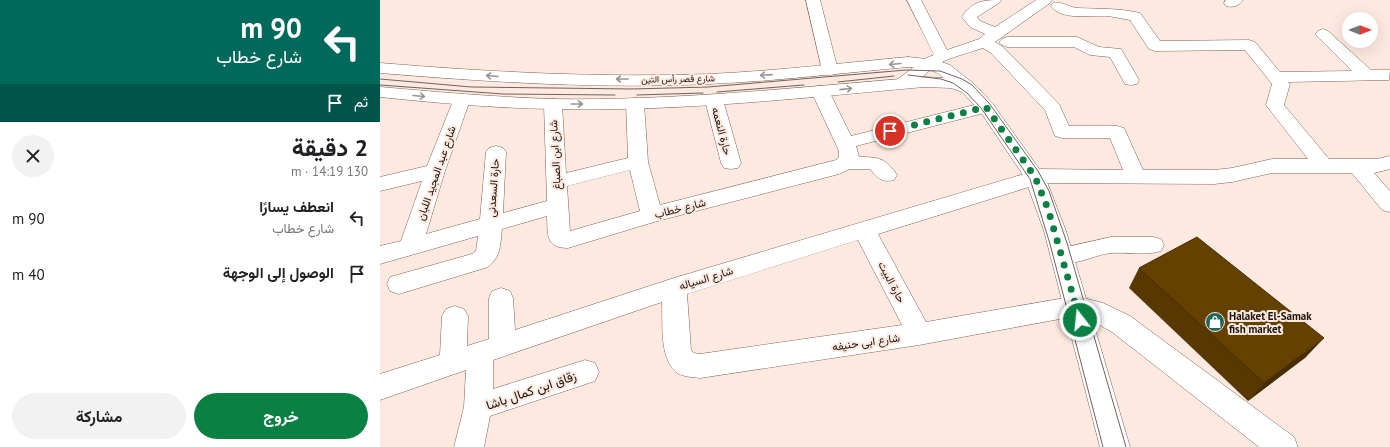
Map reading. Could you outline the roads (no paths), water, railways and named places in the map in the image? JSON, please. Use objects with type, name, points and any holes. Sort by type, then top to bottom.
[{"type":"street","points":[[813,0],[830,70]]},
{"type":"street","points":[[914,0],[936,60]]},
{"type":"street","points":[[994,0],[974,11],[969,17],[975,24],[996,39],[1076,42],[1096,52],[1115,52],[1131,80]]},
{"type":"street","points":[[904,83],[936,60],[996,39],[1056,2],[1073,12],[1108,12],[1135,16],[1155,46],[1249,45],[1282,84],[1275,105],[1324,166]]},
{"type":"street","points":[[1323,34],[1366,75]]},
{"type":"street","points":[[996,39],[997,50],[1054,108],[1062,132],[1117,132],[1136,176]]},
{"type":"street","name":"شارع قصر رأس التين","points":[[380,68],[510,78],[709,79],[936,60],[944,69],[968,88],[986,107],[1035,177],[1048,209],[1062,256],[1115,447]]},
{"type":"street","points":[[1275,76],[1388,75]]},
{"type":"street","name":"شارع قصر رأس التين","points":[[380,92],[461,100],[553,104],[714,100],[904,83],[953,83],[968,88]]},
{"type":"street","points":[[820,91],[849,150],[849,158],[846,163]]},
{"type":"street","name":"شارع عبد المجيد اللبان","points":[[411,246],[435,171],[461,100]]},
{"type":"street","name":"حارة النعمه","points":[[714,100],[731,163]]},
{"type":"street","points":[[635,103],[638,162],[652,215]]},
{"type":"street","name":"شارع ابن الصباغ","points":[[553,104],[558,206]]},
{"type":"street","points":[[845,143],[986,107]]},
{"type":"street","name":"حارة السعدنى","points":[[399,284],[483,259],[488,252],[496,152]]},
{"type":"street","points":[[557,182],[638,162]]},
{"type":"street","points":[[846,163],[875,162],[887,175]]},
{"type":"street","name":"شارع السياله","points":[[380,387],[674,288],[1035,177],[1054,175],[1214,177],[1232,175],[1272,166],[1379,166],[1390,162]]},
{"type":"street","name":"شارع خطاب","points":[[558,206],[559,237],[565,240],[652,215],[839,168],[846,163]]},
{"type":"street","points":[[1358,166],[1390,205]]},
{"type":"street","points":[[380,184],[435,171]]},
{"type":"street","points":[[380,254],[558,206]]},
{"type":"street","name":"حارة البيت","points":[[864,229],[919,334]]},
{"type":"street","points":[[1062,256],[1111,245],[1154,245]]},
{"type":"street","name":"شارع ابى حنيفه","points":[[674,288],[678,354],[686,364],[692,366],[708,365],[919,334],[1076,306],[1086,307],[1102,313],[1121,324],[1283,447]]},
{"type":"street","points":[[469,447],[501,298]]},
{"type":"street","points":[[453,363],[455,316]]},
{"type":"street","name":"زقاق ابن كمال باشا","points":[[478,408],[585,372]]},
{"type":"tram line","points":[[380,79],[471,87],[632,89],[708,87],[906,70],[940,71],[962,79],[972,85],[989,103],[1038,171],[1049,191],[1067,243],[1126,447]]},
{"type":"tram line","points":[[908,75],[941,79],[953,83],[967,93],[981,108],[1030,179],[1050,244],[1103,447]]},
{"type":"tram line","points":[[838,82],[894,76]]},
{"type":"tram line","points":[[380,85],[503,94],[615,95]]},
{"type":"tram line","points":[[717,92],[804,85]]},
{"type":"tram line","points":[[637,95],[703,93]]},
{"type":"place","name":"Halaket El-Samak fish market","points":[[1215,322]]}]
